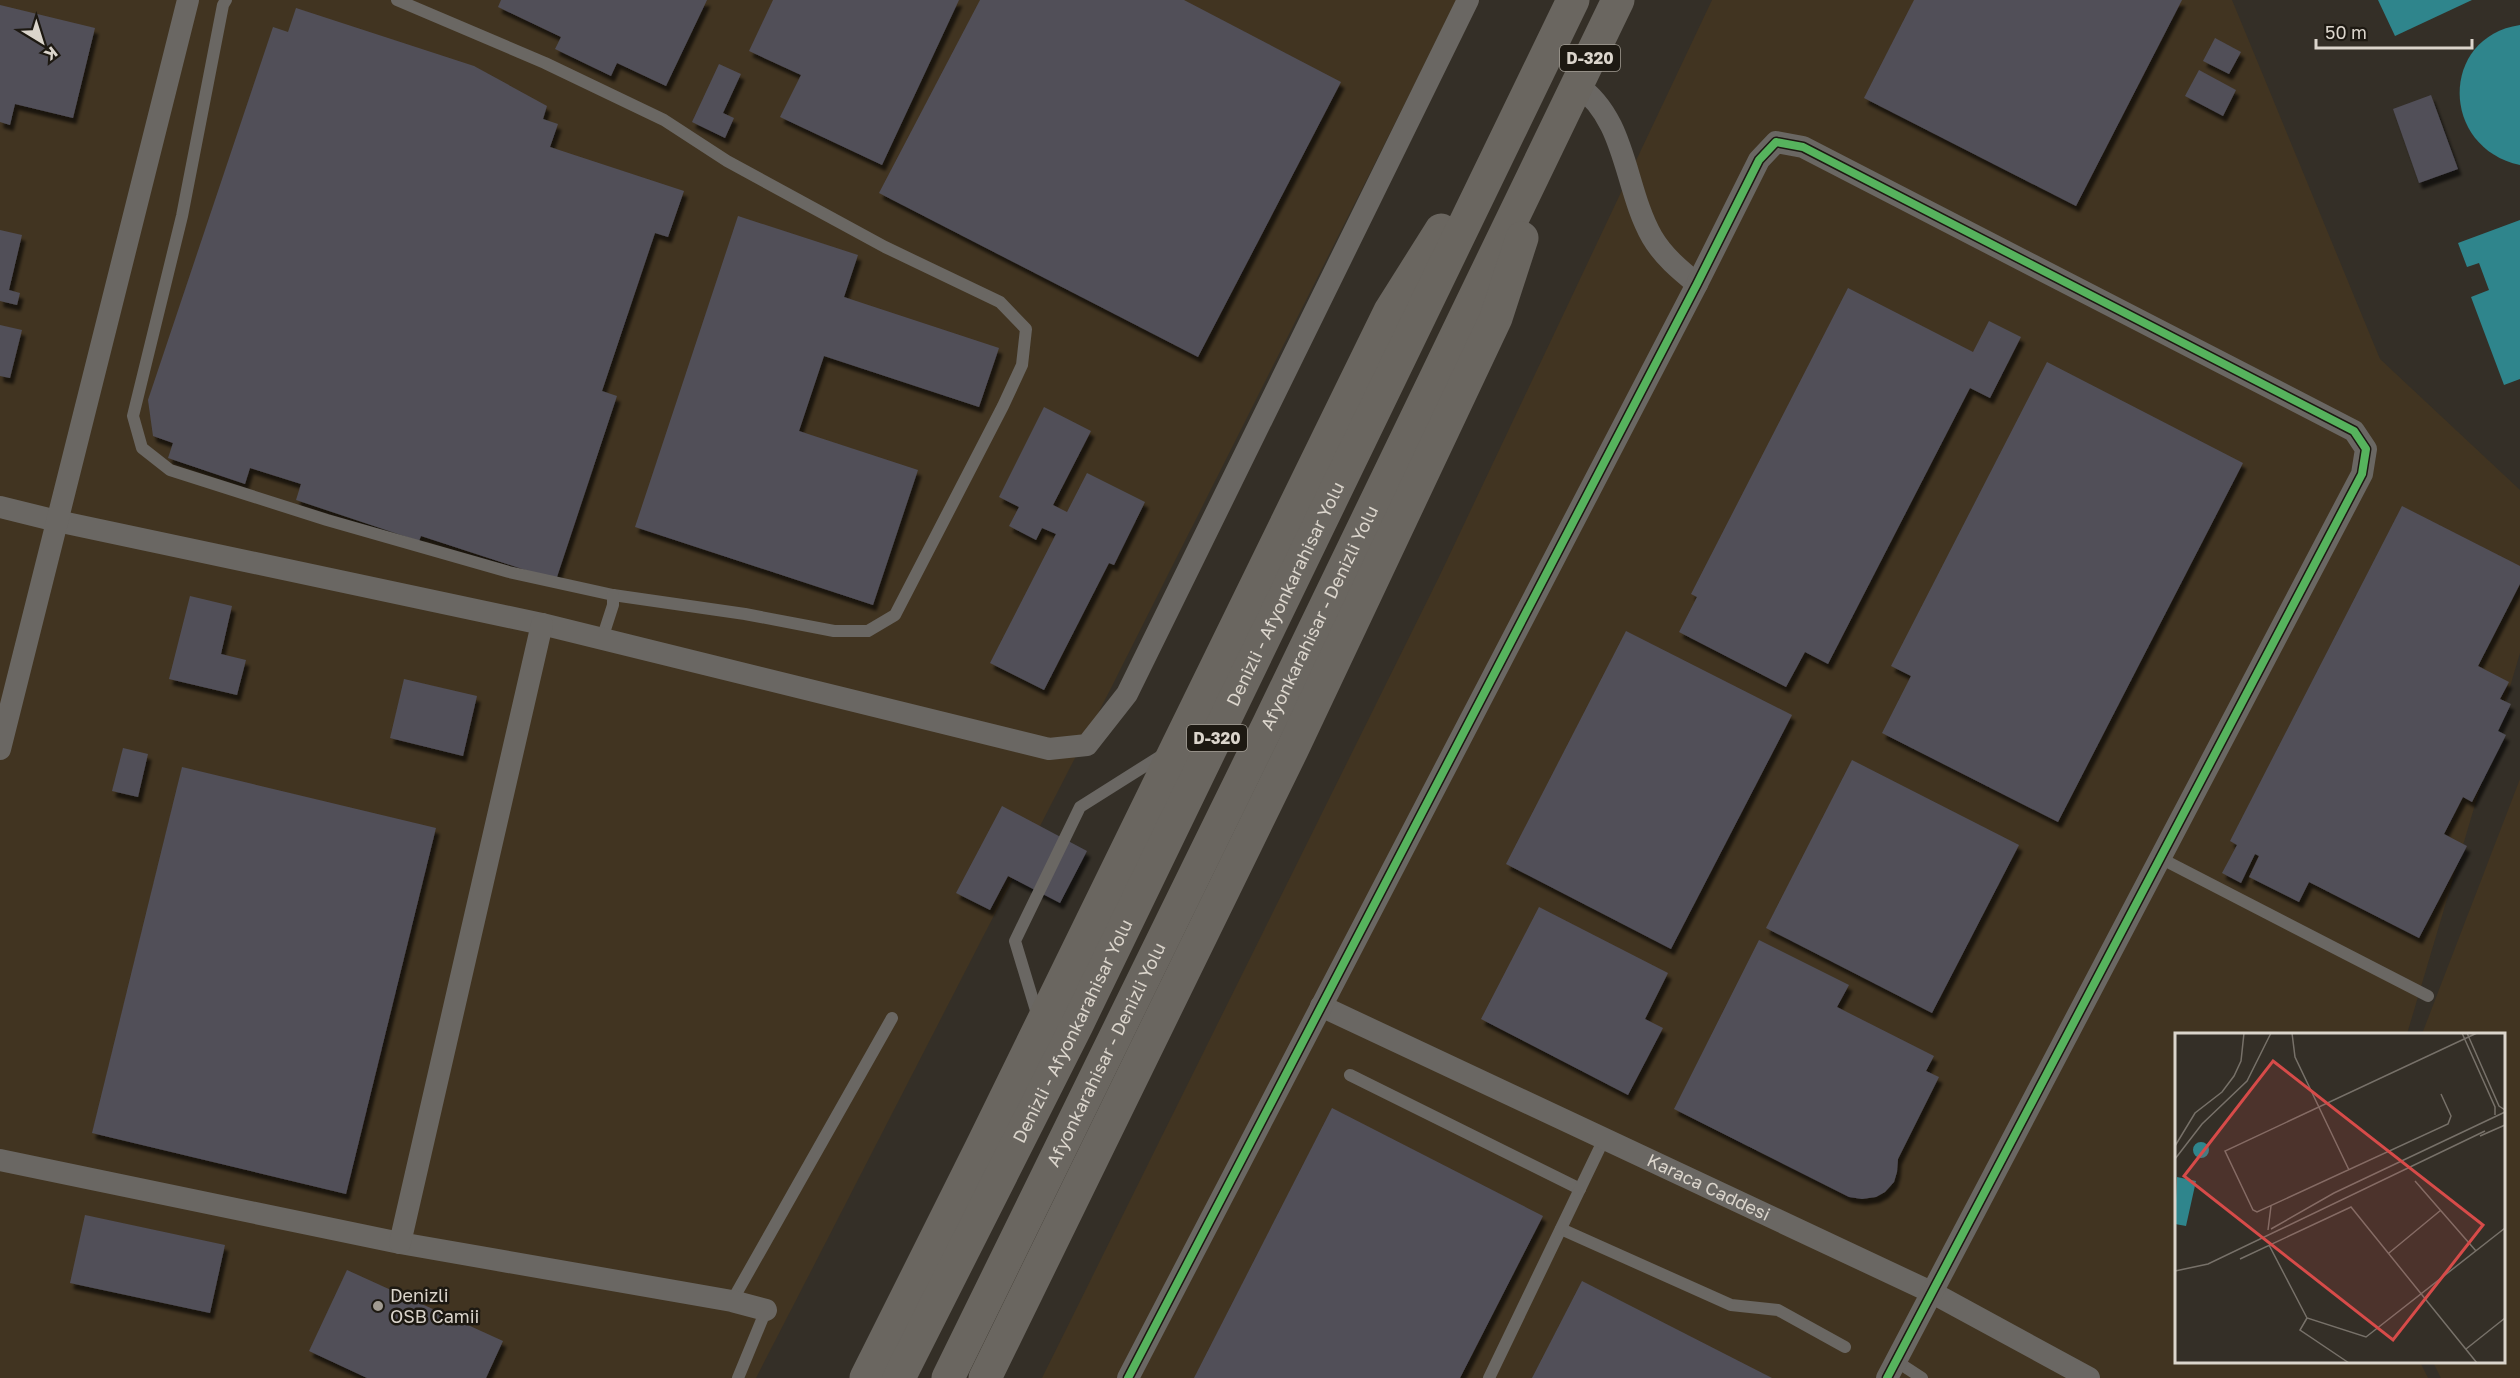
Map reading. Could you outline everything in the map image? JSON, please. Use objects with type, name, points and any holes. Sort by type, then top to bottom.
[{"type":"highway","name":"Denizli - Afyonkarahisar Yolu","points":[[898,1378],[1077,1025],[1573,0]]},
{"type":"highway","name":"D-320","points":[[1562,117],[1618,0]]},
{"type":"highway","points":[[866,1378],[1041,1026],[1390,311],[1526,94]]},
{"type":"highway","points":[[985,1378],[1293,748],[1496,318],[1562,117]]},
{"type":"highway","name":"Afyonkarahisar - Denizli Yolu","points":[[948,1378],[1259,744],[1562,117]]},
{"type":"street","points":[[0,749],[188,0]]},
{"type":"street","points":[[0,507],[542,624],[1049,749],[1087,745],[1126,694],[1468,0]]},
{"type":"street","points":[[1577,85],[1595,99],[1607,117],[1651,234],[1663,252],[1697,284]]},
{"type":"street","points":[[1128,1378],[1697,284],[1759,160],[1776,142],[1803,147],[2354,431],[2366,449],[2362,474],[1892,1369]]},
{"type":"street","points":[[400,1243],[542,624]]},
{"type":"street","name":"Karaca Caddesi","points":[[1321,1006],[1931,1292],[2089,1378]]},
{"type":"street","points":[[0,1160],[400,1243],[732,1301],[766,1310]]},
{"type":"lane","points":[[226,0],[182,216],[134,416],[142,448],[170,470],[316,517],[509,572],[613,595],[745,614],[834,631],[868,631],[895,615],[1004,406],[1022,365],[1026,328],[1000,302],[885,247],[728,161],[664,120],[545,63],[397,0]]},
{"type":"lane","points":[[602,639],[613,605],[613,595]]},
{"type":"lane","points":[[1041,1026],[1015,941],[1080,807],[1178,745]]},
{"type":"lane","points":[[2160,858],[2428,996]]},
{"type":"lane","points":[[732,1301],[892,1018]]},
{"type":"lane","points":[[1350,1075],[1580,1189]]},
{"type":"lane","points":[[1489,1378],[1604,1139]]},
{"type":"lane","points":[[1561,1229],[1731,1305],[1778,1310],[1845,1347]]},
{"type":"lane","points":[[738,1378],[766,1310]]},
{"type":"lane","points":[[1892,1369],[1922,1378]]},
{"type":"shaded area","points":[[0,0],[1457,0],[1110,690],[756,1378],[0,1378]]},
{"type":"shaded area","points":[[1712,0],[2232,0],[2380,359],[2520,490],[2520,653],[2407,1033],[2175,1033],[2175,1363],[2420,1363],[2428,1378],[1042,1378],[1440,575]]},
{"type":"shaded area","points":[[2520,779],[2520,1378],[2441,1378],[2434,1363],[2505,1363],[2505,1033],[2422,1033]]},
{"type":"water","points":[[2378,0],[2472,0],[2395,36]]},
{"type":"water","points":[[2520,25],[2520,165],[2494,155],[2475,138],[2463,116],[2460,93],[2463,70],[2475,50],[2493,34]]},
{"type":"water","points":[[2520,220],[2520,379],[2504,385],[2471,297],[2489,290],[2479,263],[2467,267],[2458,243]]},
{"type":"building","points":[[501,0],[707,0],[666,86],[617,63],[611,76],[555,49],[561,37],[498,7]]},
{"type":"building","points":[[773,0],[959,0],[882,165],[780,117],[801,75],[749,51]]},
{"type":"building","points":[[980,0],[1184,0],[1341,82],[1198,357],[879,193]]},
{"type":"building","points":[[1914,0],[2182,0],[2076,206],[1864,98]]},
{"type":"building","points":[[0,5],[95,28],[73,118],[15,104],[10,125],[0,122]]},
{"type":"building","points":[[296,8],[474,66],[547,106],[543,119],[558,124],[550,147],[684,191],[668,237],[655,233],[602,391],[617,396],[556,580],[421,536],[419,541],[296,500],[301,484],[250,468],[245,484],[168,458],[173,443],[153,436],[148,400],[273,27],[288,32]]},
{"type":"building","points":[[2215,38],[2241,52],[2229,74],[2203,61]]},
{"type":"building","points":[[719,64],[741,74],[723,113],[734,118],[725,138],[692,122]]},
{"type":"building","points":[[2199,70],[2236,90],[2223,116],[2185,96]]},
{"type":"building","points":[[2431,95],[2458,169],[2419,183],[2393,109]]},
{"type":"building","points":[[738,216],[858,255],[844,297],[999,348],[979,407],[824,356],[799,431],[918,470],[873,605],[635,527]]},
{"type":"building","points":[[0,230],[22,235],[9,290],[20,293],[17,305],[0,301]]},
{"type":"building","points":[[1848,288],[1973,352],[1989,321],[2021,337],[1990,398],[1970,388],[1828,664],[1805,652],[1786,687],[1679,632],[1697,597],[1691,594]]},
{"type":"building","points":[[0,325],[22,330],[10,378],[0,376]]},
{"type":"building","points":[[2047,362],[2243,463],[2058,822],[1882,733],[1911,676],[1891,666]]},
{"type":"building","points":[[1044,407],[1091,431],[1053,505],[1067,512],[1087,473],[1145,502],[1114,565],[1109,563],[1044,690],[990,663],[1056,534],[1042,528],[1036,540],[1009,526],[1019,507],[999,497]]},
{"type":"building","points":[[2402,506],[2520,566],[2520,584],[2478,666],[2509,682],[2500,699],[2511,704],[2498,731],[2506,735],[2472,802],[2463,797],[2444,834],[2467,846],[2419,938],[2309,882],[2299,902],[2249,877],[2259,856],[2255,854],[2241,883],[2222,873],[2237,845],[2230,841]]},
{"type":"building","points":[[190,596],[232,606],[221,654],[246,660],[237,695],[169,679]]},
{"type":"building","points":[[1626,631],[1792,715],[1671,949],[1506,864]]},
{"type":"building","points":[[404,679],[477,696],[463,756],[390,738]]},
{"type":"building","points":[[123,748],[148,754],[138,797],[112,791]]},
{"type":"building","points":[[1852,760],[2019,845],[1932,1013],[1766,928]]},
{"type":"building","points":[[182,767],[436,828],[346,1194],[92,1133]]},
{"type":"building","points":[[1002,806],[1087,851],[1060,903],[1008,876],[990,910],[956,893]]},
{"type":"building","points":[[1539,907],[1668,973],[1645,1019],[1663,1028],[1628,1095],[1481,1019]]},
{"type":"building","points":[[1759,940],[1849,985],[1837,1007],[1934,1056],[1926,1071],[1939,1077],[1898,1159],[1894,1182],[1885,1192],[1876,1197],[1862,1199],[1849,1197],[1674,1109]]},
{"type":"building","points":[[1332,1108],[1543,1216],[1460,1378],[1194,1378]]},
{"type":"building","points":[[85,1215],[225,1245],[210,1313],[70,1283]]},
{"type":"building","name":"Denizli OSB Camii","points":[[347,1270],[503,1341],[486,1378],[367,1378],[309,1351]]},
{"type":"building","points":[[1582,1281],[1772,1378],[1532,1378]]},
{"type":"cycle path","points":[[1128,1378],[1697,284],[1759,160],[1776,142],[1803,147],[2354,431],[2366,449],[2362,474],[1887,1378]]},
{"type":"place","name":"Denizli OSB Camii","points":[[378,1306]]}]
